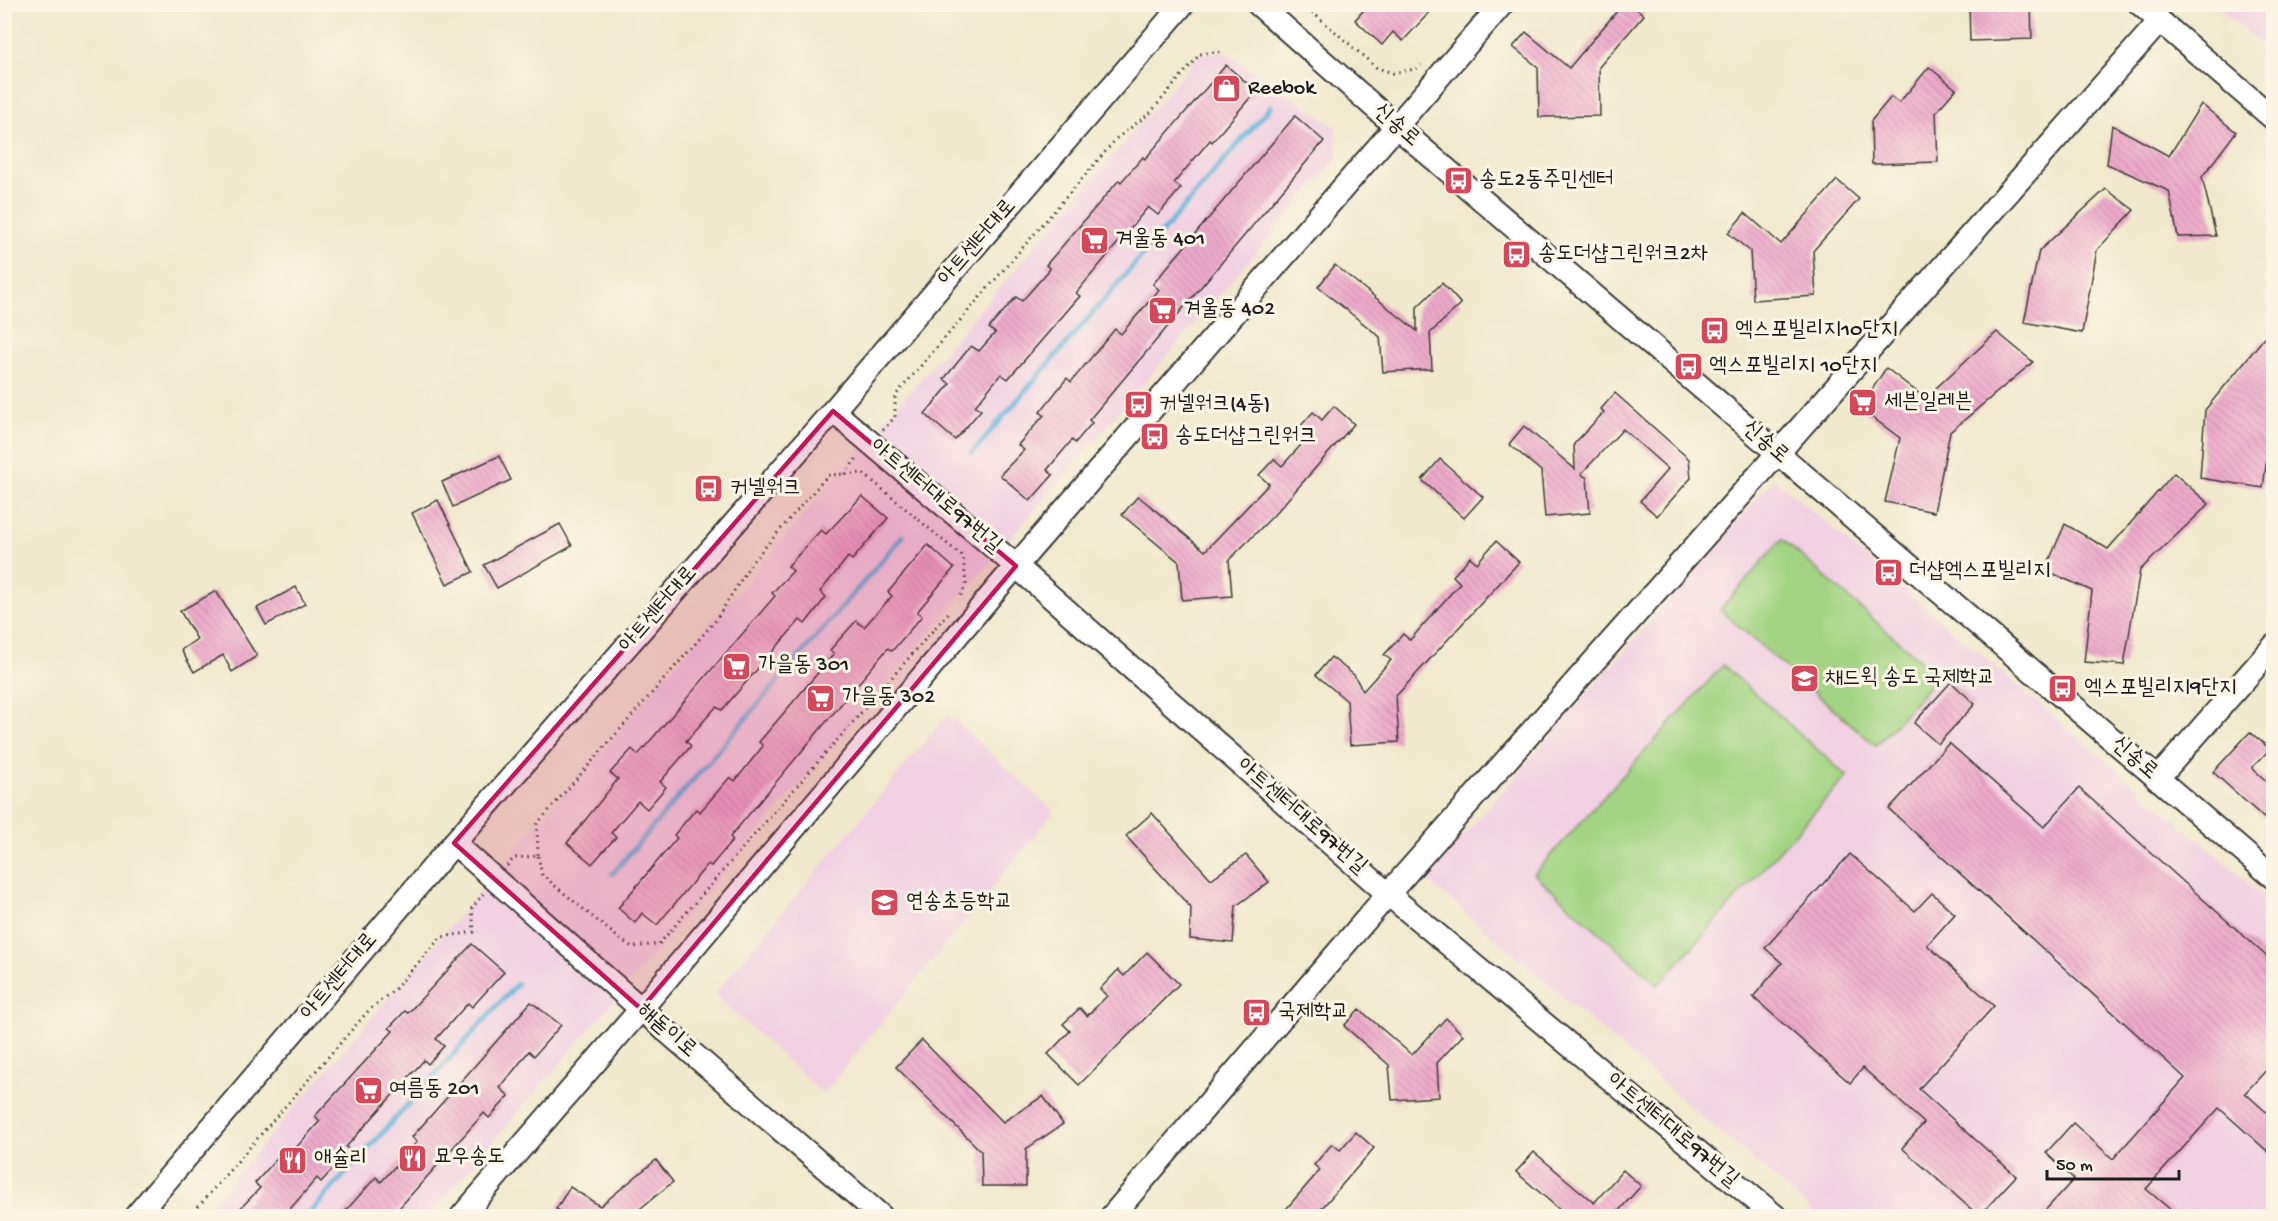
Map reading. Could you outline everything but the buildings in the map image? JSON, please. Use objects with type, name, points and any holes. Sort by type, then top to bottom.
[{"type":"street","name":"아트센터대로","points":[[136,1216],[454,843],[833,411],[1183,4]]},
{"type":"street","name":"신송로","points":[[1258,4],[1397,127],[2274,878]]},
{"type":"street","points":[[462,1216],[641,1009],[1016,566],[1502,4]]},
{"type":"street","points":[[2140,4],[2274,119]]},
{"type":"street","points":[[1112,1216],[1388,894],[2159,21]]},
{"type":"street","name":"아트센터대로97번길","points":[[833,411],[1016,566],[1388,894],[1775,1216]]},
{"type":"street","points":[[2157,779],[2274,646]]},
{"type":"street","name":"해돋이로","points":[[454,843],[641,1009],[881,1216]]},
{"type":"path","points":[[1303,4],[1377,68],[1392,73],[1416,69],[1428,61]]},
{"type":"path","points":[[883,431],[895,417],[895,396],[1117,138],[1150,113],[1200,54],[1223,51]]},
{"type":"path","points":[[844,474],[855,461]]},
{"type":"path","points":[[863,473],[963,557],[966,584],[961,598],[659,944],[632,947],[621,940],[542,875],[538,856],[537,824],[717,620],[742,576],[767,544],[828,476],[863,473]]},
{"type":"path","points":[[507,866],[514,858],[538,856]]},
{"type":"path","points":[[190,1216],[369,1010],[394,990],[441,937],[474,932],[472,908],[477,901]]},
{"type":"highlighted area","points":[[833,411],[1016,566],[641,1009],[454,843]]},
{"type":"shaded area","points":[[2215,5],[2273,5],[2273,54]]},
{"type":"shaded area","points":[[1223,51],[1336,127],[1338,157],[429,1216],[201,1216],[1200,54]]},
{"type":"shaded area","name":"채드윅 송도 국제학교","points":[[1774,479],[2273,903],[2273,1216],[1818,1216],[1426,879]]},
{"type":"shaded area","name":"연송초등학교","points":[[948,714],[1054,812],[823,1094],[714,994]]},
{"type":"green space","points":[[1782,539],[1938,676],[1876,746],[1720,610]]},
{"type":"green space","points":[[1723,665],[1847,776],[1658,985],[1534,874]]},
{"type":"waterway","points":[[972,453],[1271,106]]},
{"type":"waterway","points":[[612,874],[903,536]]},
{"type":"waterway","points":[[307,1216],[517,984]]},
{"type":"place","name":"Reebok","points":[[1227,89]]},
{"type":"place","name":"송도2동주민센터","points":[[1458,181]]},
{"type":"place","name":"겨울동 401","points":[[1094,240]]},
{"type":"place","name":"송도더샵그린워크2차","points":[[1517,255]]},
{"type":"place","name":"겨울동 402","points":[[1162,310]]},
{"type":"place","name":"엑스포빌리지10단지","points":[[1714,331]]},
{"type":"place","name":"엑스포빌리지 10단지","points":[[1688,367]]},
{"type":"place","name":"세븐일레븐","points":[[1863,403]]},
{"type":"place","name":"커넬워크(4동)","points":[[1138,405]]},
{"type":"place","name":"송도더샵그린워크","points":[[1154,437]]},
{"type":"place","name":"커넬워크","points":[[709,489]]},
{"type":"place","name":"더샵엑스포빌리지","points":[[1888,572]]},
{"type":"place","name":"가을동 301","points":[[737,666]]},
{"type":"place","name":"채드윅 송도 국제학교","points":[[1804,679]]},
{"type":"place","name":"엑스포빌리지9단지","points":[[2063,689]]},
{"type":"place","name":"가을동 302","points":[[821,698]]},
{"type":"place","name":"연송초등학교","points":[[885,903]]},
{"type":"place","name":"국제학교","points":[[1257,1013]]},
{"type":"place","name":"여름동 201","points":[[368,1090]]},
{"type":"place","name":"묘우송도","points":[[413,1158]]},
{"type":"place","name":"애슐리","points":[[293,1160]]}]
